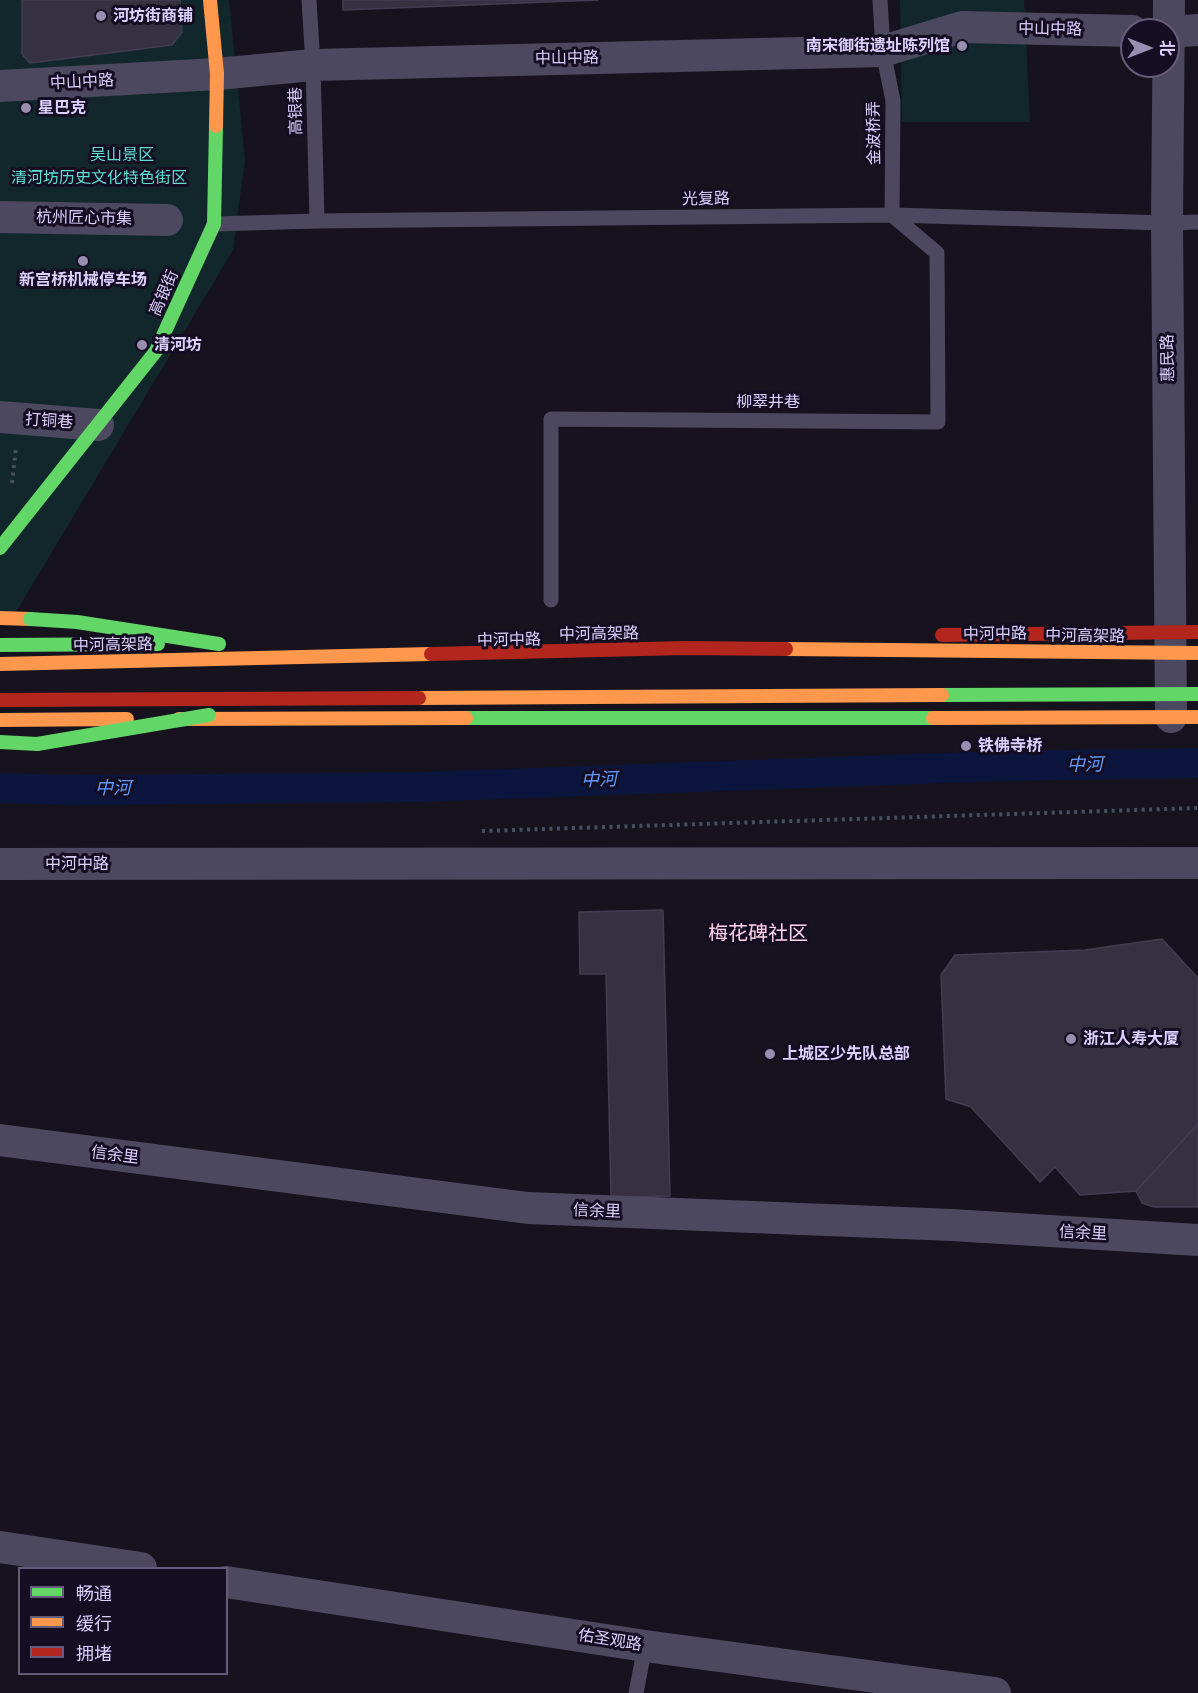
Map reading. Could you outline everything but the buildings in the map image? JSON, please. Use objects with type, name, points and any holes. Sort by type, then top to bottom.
[{"type":"main road","name":"高银街","points":[[0,548],[156,351],[214,224],[217,74],[210,0]]},
{"type":"main road","points":[[0,618],[77,622],[304,657]]},
{"type":"main road","name":"中河中路","points":[[930,635],[1184,632]]},
{"type":"main road","name":"中河中路","points":[[417,641],[846,636]]},
{"type":"main road","points":[[0,645],[238,643]]},
{"type":"main road","name":"中河高架路","points":[[0,664],[685,648],[1198,653]]},
{"type":"main road","points":[[0,700],[1198,694]]},
{"type":"main road","points":[[0,742],[37,744],[304,699]]},
{"type":"main road","points":[[0,720],[1184,717]]},
{"type":"street","name":"惠民路","points":[[1168,18],[1169,0]]},
{"type":"street","name":"中山中路","points":[[0,86],[217,74],[314,65],[883,51],[962,27],[1120,31]]},
{"type":"street","points":[[1180,31],[1198,30]]},
{"type":"street","name":"惠民路","points":[[1168,78],[1167,223],[1184,632],[1184,717]]},
{"type":"street","name":"杭州匠心市集","points":[[0,217],[167,220]]},
{"type":"street","name":"打铜巷","points":[[9,418],[98,425]]},
{"type":"street","name":"中河中路","points":[[0,864],[1198,863]]},
{"type":"street","name":"信余里","points":[[0,1140],[528,1208],[952,1225],[1198,1240]]},
{"type":"street","points":[[0,1547],[128,1567]]},
{"type":"street","name":"佑圣观路","points":[[228,1582],[645,1646],[995,1693]]},
{"type":"lane","name":"高银巷","points":[[309,0],[314,65],[317,221]]},
{"type":"lane","name":"金波桥弄","points":[[880,0],[883,51],[893,101],[892,215]]},
{"type":"lane","name":"光复路","points":[[214,224],[892,215],[1198,222]]},
{"type":"lane","name":"柳翠井巷","points":[[551,600],[551,419],[938,422],[937,253],[892,215]]},
{"type":"lane","points":[[636,1693],[645,1646]]},
{"type":"path","points":[[9,418],[12,484]]},
{"type":"path","points":[[474,831],[1198,808]]},
{"type":"green space","name":"吴山景区","points":[[0,0],[229,0],[245,160],[233,250],[13,617],[0,615]]},
{"type":"green space","points":[[900,0],[1024,0],[1030,122],[902,122]]},
{"type":"waterway","name":"中河","points":[[0,788],[77,790],[422,787],[999,766],[1198,763]]},
{"type":"traffic: fast","points":[[0,548],[156,351],[214,224],[216,126]]},
{"type":"traffic: fast","points":[[30,619],[77,622],[219,644]]},
{"type":"traffic: fast","points":[[0,645],[158,644]]},
{"type":"traffic: fast","points":[[942,695],[1198,694]]},
{"type":"traffic: fast","points":[[37,744],[209,715]]},
{"type":"traffic: fast","points":[[466,718],[933,718]]},
{"type":"traffic: fast","points":[[0,742],[37,744]]},
{"type":"traffic: slow","points":[[210,0],[217,74],[216,126]]},
{"type":"traffic: slow","points":[[0,618],[30,619]]},
{"type":"traffic: slow","points":[[786,649],[1198,653]]},
{"type":"traffic: slow","points":[[0,664],[431,654]]},
{"type":"traffic: slow","points":[[419,698],[942,695]]},
{"type":"traffic: slow","points":[[933,718],[1198,717]]},
{"type":"traffic: slow","points":[[179,719],[466,718]]},
{"type":"traffic: slow","points":[[0,720],[127,719]]},
{"type":"traffic: jam","points":[[942,635],[1198,632]]},
{"type":"traffic: jam","points":[[431,654],[685,648],[786,649]]},
{"type":"traffic: jam","points":[[0,700],[419,698]]},
{"type":"place","name":"河坊街商铺","points":[[101,16]]},
{"type":"place","name":"南宋御街遗址陈列馆","points":[[962,46]]},
{"type":"place","name":"星巴克","points":[[26,108]]},
{"type":"place","name":"新宫桥机械停车场","points":[[83,261]]},
{"type":"place","name":"清河坊","points":[[142,345]]},
{"type":"place","name":"铁佛寺桥","points":[[966,746]]},
{"type":"place","name":"浙江人寿大厦","points":[[1071,1039]]},
{"type":"place","name":"上城区少先队总部","points":[[770,1054]]},
{"type":"district","name":"梅花碑社区","points":[[758,934]]},
{"type":"park label","name":"清河坊历史文化特色街区","points":[[99,178]]}]
